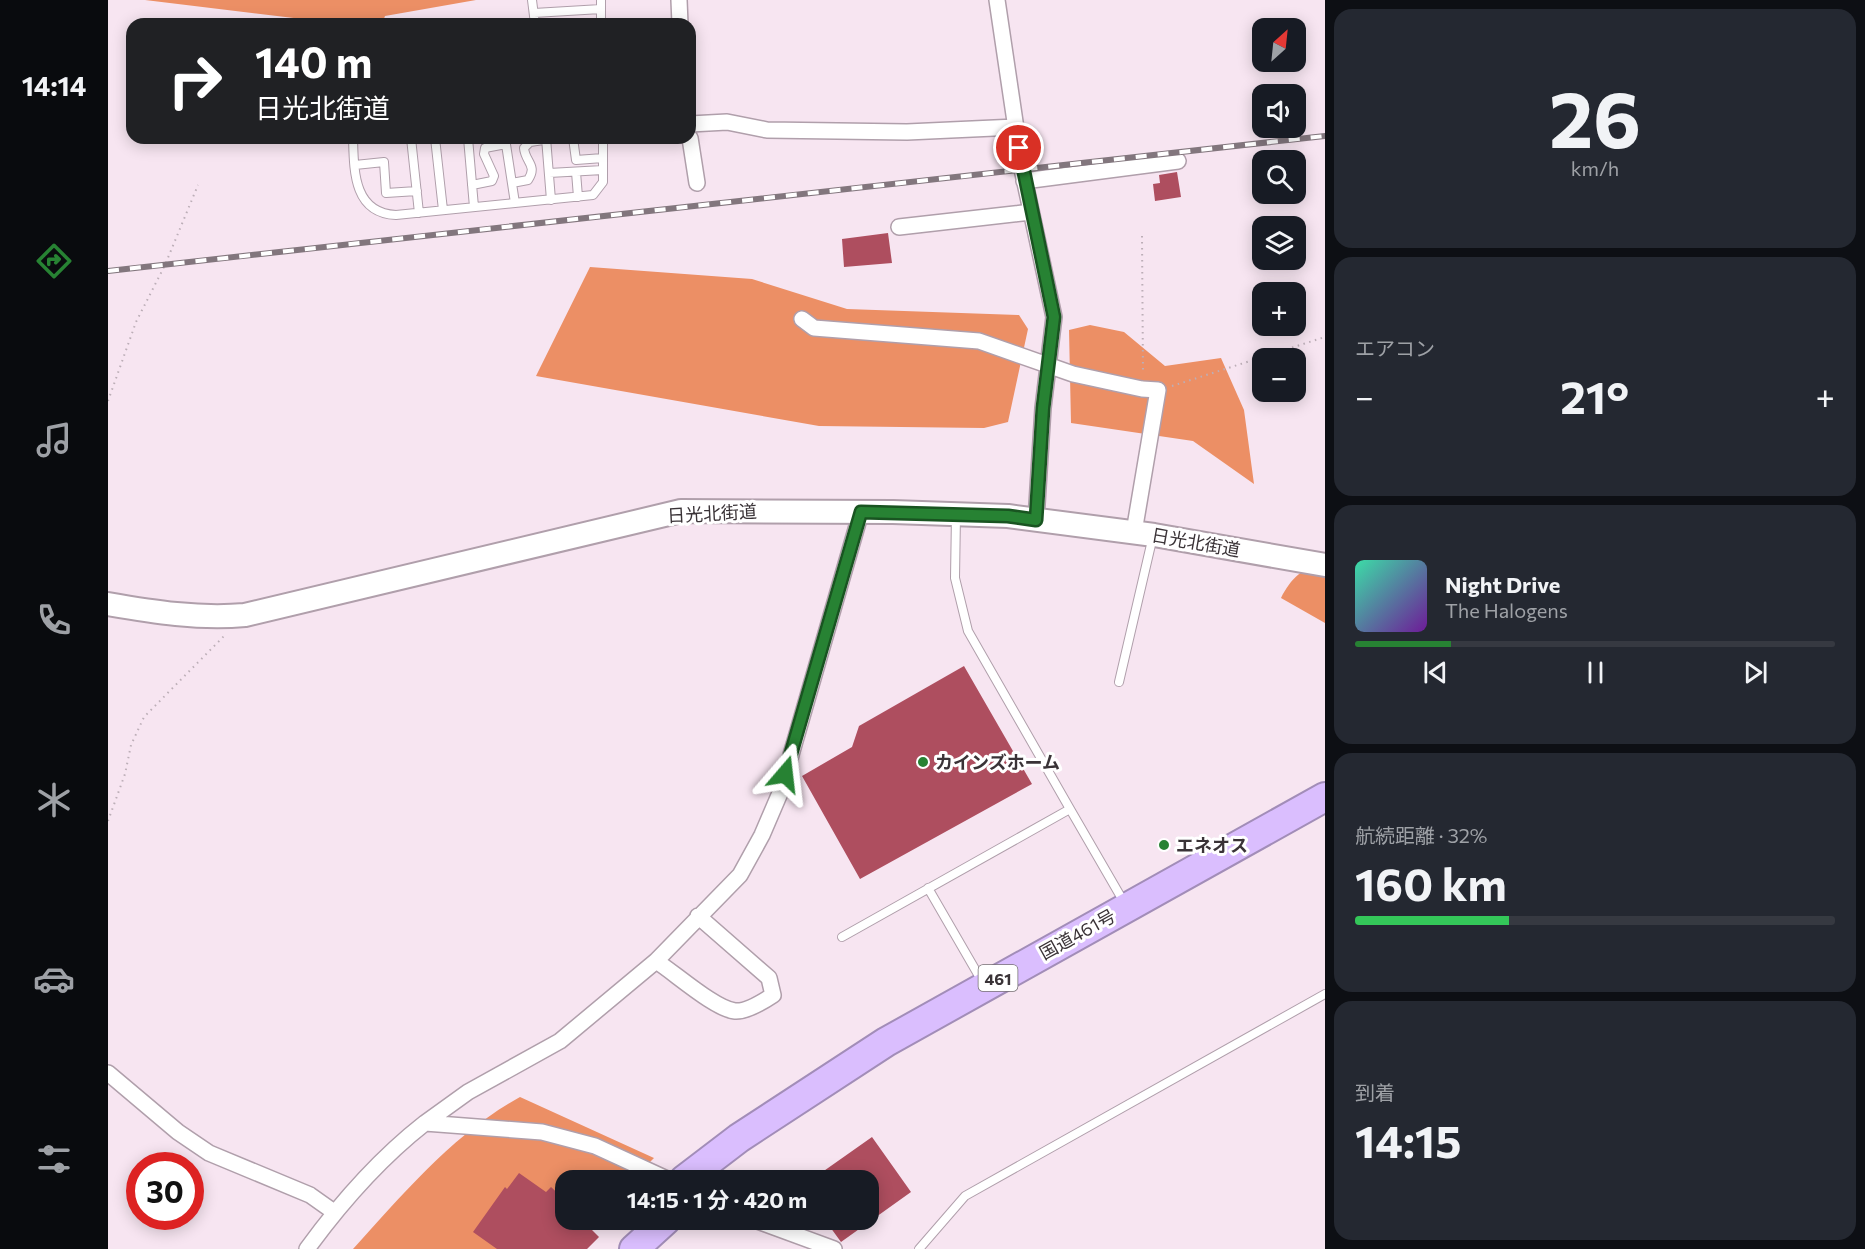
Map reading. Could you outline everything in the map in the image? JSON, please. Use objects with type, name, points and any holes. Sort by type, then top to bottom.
[{"type":"highway","name":"国道461号","points":[[697,1170],[739,1138],[818,1086],[984,986],[1325,797]]},
{"type":"highway","name":"国道461号","points":[[725,1170],[801,1116],[897,1055],[1325,817]]},
{"type":"highway","points":[[611,1249],[631,1230]]},
{"type":"highway","points":[[634,1249],[655,1230]]},
{"type":"street","points":[[679,0],[680,18]]},
{"type":"street","points":[[997,0],[1024,181],[1054,317],[1043,408],[1036,520]]},
{"type":"street","points":[[696,124],[727,122],[767,130],[907,132],[1016,127]]},
{"type":"street","points":[[691,144],[697,183]]},
{"type":"street","points":[[1024,181],[1178,161]]},
{"type":"street","points":[[899,227],[1031,212]]},
{"type":"street","points":[[802,319],[814,328],[980,341],[1073,375],[1150,390],[1144,533]]},
{"type":"street","name":"日光北街道","points":[[108,604],[171,615],[214,618],[244,615],[681,511],[956,514],[1036,520],[1144,533],[1325,565]]},
{"type":"street","points":[[307,1249],[334,1212],[392,1148],[468,1092],[560,1041],[656,961],[740,875],[762,836],[775,803],[861,512]]},
{"type":"street","points":[[656,961],[714,1004],[736,1011],[761,1003],[774,994],[769,978],[698,916]]},
{"type":"street","points":[[108,1073],[178,1131],[209,1153],[310,1195],[334,1212]]},
{"type":"street","points":[[425,1123],[542,1132],[595,1146],[647,1170]]},
{"type":"street","points":[[782,1230],[834,1249]]},
{"type":"lane","points":[[532,0],[534,18]]},
{"type":"lane","points":[[534,13],[601,4]]},
{"type":"lane","points":[[353,144],[358,193],[372,208],[384,215],[593,195],[603,182],[603,144]]},
{"type":"lane","points":[[412,144],[419,213]]},
{"type":"lane","points":[[436,144],[442,210]]},
{"type":"lane","points":[[469,144],[474,207]]},
{"type":"lane","points":[[472,185],[492,181],[494,176],[484,154],[485,148],[496,144]]},
{"type":"lane","points":[[506,144],[515,203]]},
{"type":"lane","points":[[512,183],[528,180],[532,173],[531,162],[527,159],[524,148],[528,144]]},
{"type":"lane","points":[[547,144],[551,200]]},
{"type":"lane","points":[[574,144],[576,160],[603,158]]},
{"type":"lane","points":[[355,165],[384,162],[386,193],[417,191]]},
{"type":"lane","points":[[549,173],[603,170]]},
{"type":"lane","points":[[576,172],[578,197]]},
{"type":"lane","points":[[956,514],[955,578],[968,631],[1127,907]]},
{"type":"lane","points":[[1119,682],[1144,533]]},
{"type":"lane","points":[[842,937],[1070,809]]},
{"type":"lane","points":[[928,888],[984,986]]},
{"type":"lane","points":[[920,1249],[965,1196],[1325,994]]},
{"type":"path","points":[[108,402],[136,322],[165,265],[198,185]]},
{"type":"path","points":[[1142,236],[1150,390],[1220,373],[1325,337]]},
{"type":"path","points":[[108,821],[125,774],[131,745],[144,717],[244,615]]},
{"type":"shaded area","points":[[145,0],[476,0],[385,16],[384,18],[294,18]]},
{"type":"shaded area","points":[[590,267],[752,279],[847,309],[1019,315],[1028,329],[1008,422],[984,428],[819,426],[536,376]]},
{"type":"shaded area","points":[[1090,325],[1124,332],[1165,366],[1221,358],[1244,410],[1254,484],[1193,441],[1071,423],[1069,330]]},
{"type":"shaded area","points":[[1325,562],[1325,623],[1281,598],[1298,574]]},
{"type":"shaded area","points":[[520,1097],[654,1158],[642,1170],[555,1170],[555,1230],[583,1230],[566,1249],[353,1249],[410,1186],[451,1146]]},
{"type":"building","points":[[1177,172],[1181,197],[1155,201],[1153,184],[1160,183],[1159,175]]},
{"type":"building","points":[[888,233],[892,263],[844,267],[842,239]]},
{"type":"building","name":"カインズホーム","points":[[964,666],[1032,784],[860,879],[802,776],[852,747],[859,726]]},
{"type":"building","points":[[872,1137],[911,1192],[879,1215],[879,1170],[825,1170]]},
{"type":"building","points":[[519,1173],[546,1192],[551,1187],[555,1191],[555,1230],[592,1230],[599,1237],[587,1249],[497,1249],[473,1232],[505,1187],[507,1189]]},
{"type":"building","points":[[832,1230],[858,1230],[841,1242]]},
{"type":"railway","points":[[108,271],[1325,136]]},
{"type":"place","name":"カインズホーム","points":[[923,762]]},
{"type":"place","name":"エネオス","points":[[1164,845]]},
{"type":"route","points":[[785,774],[861,512],[1008,516],[1036,520],[1043,408],[1049,375],[1054,317],[1019,148]]}]
